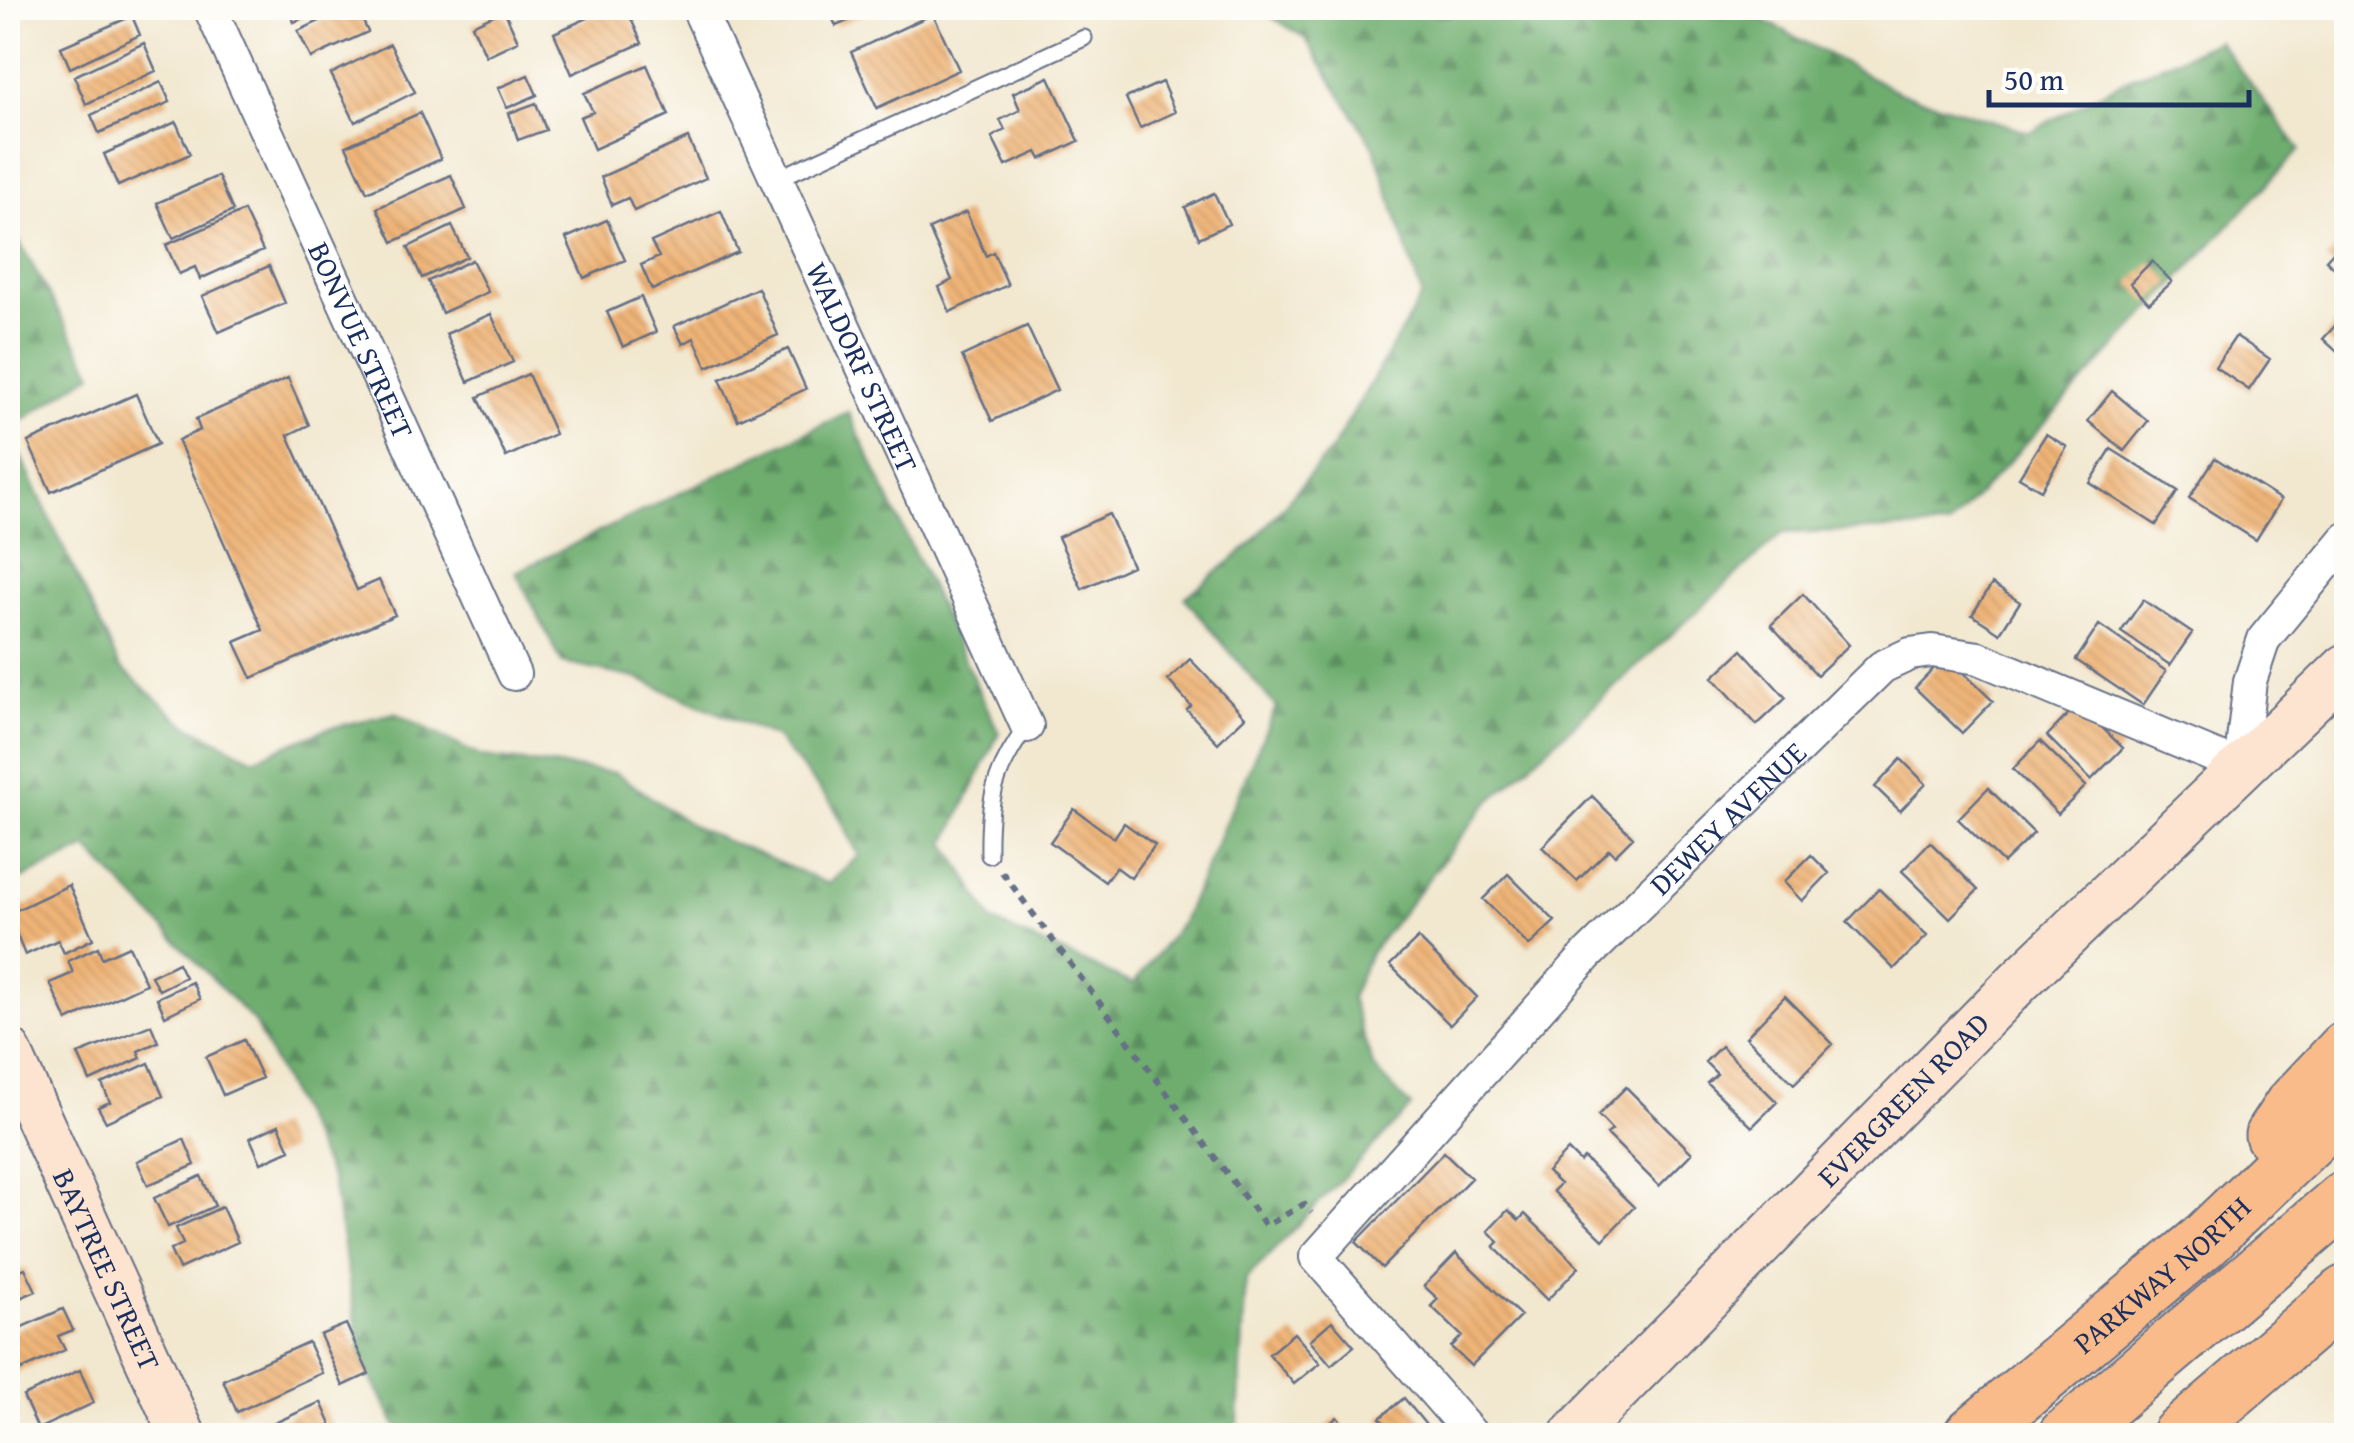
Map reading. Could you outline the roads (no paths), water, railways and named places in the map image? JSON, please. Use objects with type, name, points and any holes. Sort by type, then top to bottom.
[{"type":"highway","points":[[2203,1242],[2292,1106],[2346,1049]]},
{"type":"highway","name":"PARKWAY NORTH","points":[[1971,1436],[2203,1242],[2346,1104]]},
{"type":"highway","points":[[2165,1351],[2346,1183]]},
{"type":"highway","points":[[2066,1436],[2346,1198]]},
{"type":"highway","points":[[2180,1436],[2346,1292]]},
{"type":"main road","name":"EVERGREEN ROAD","points":[[1572,1436],[2018,982],[2346,668]]},
{"type":"main road","name":"BAYTREE STREET","points":[[8,1051],[183,1436]]},
{"type":"street","name":"BONVUE STREET","points":[[210,8],[514,674]]},
{"type":"street","name":"WALDORF STREET","points":[[698,8],[1027,726]]},
{"type":"street","points":[[2240,767],[2250,681],[2264,639],[2346,539]]},
{"type":"street","name":"DEWEY AVENUE","points":[[1473,1436],[1324,1248],[1587,955],[1882,667],[1897,658],[1932,651],[1980,658],[2240,767]]},
{"type":"lane","points":[[776,179],[1084,38]]},
{"type":"lane","points":[[989,855],[988,812],[1000,764],[1027,726]]}]
